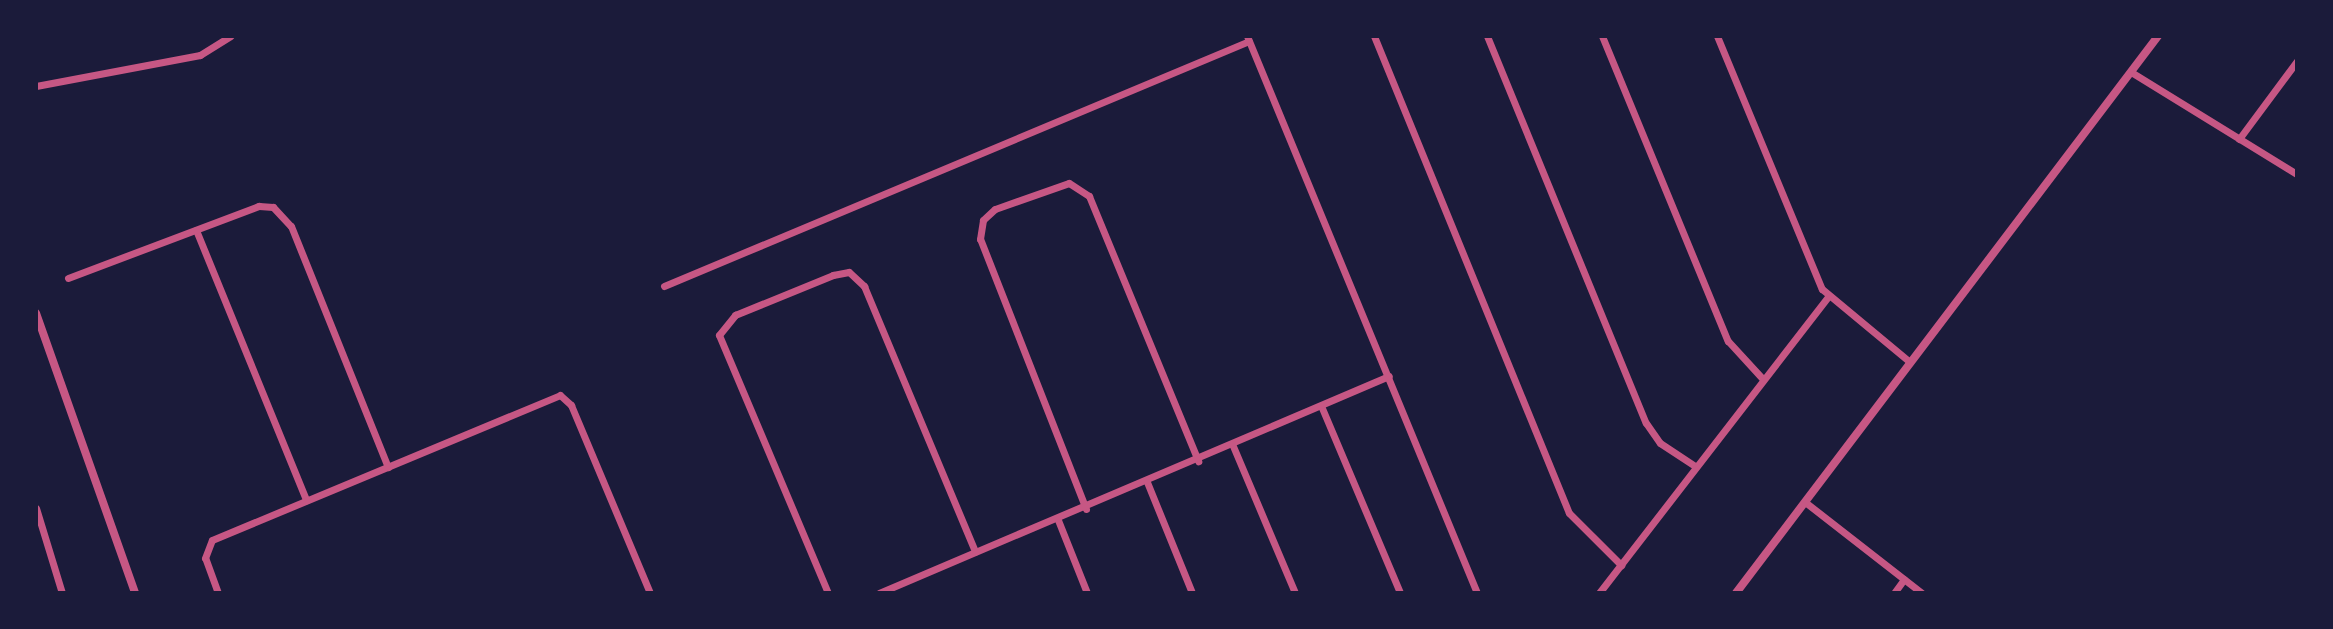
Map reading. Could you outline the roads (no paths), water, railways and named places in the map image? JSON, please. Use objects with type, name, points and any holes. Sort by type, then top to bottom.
[{"type":"street","points":[[36,86],[200,55],[231,36]]},
{"type":"street","points":[[1374,36],[1569,513],[1621,565]]},
{"type":"street","points":[[1487,36],[1646,423],[1660,443],[1695,466]]},
{"type":"street","points":[[1602,36],[1728,341],[1741,361],[1763,379]]},
{"type":"street","points":[[1717,36],[1828,297],[1910,362]]},
{"type":"street","points":[[1736,593],[2158,36]]},
{"type":"street","points":[[664,286],[1248,38],[1477,593]]},
{"type":"street","points":[[2239,139],[2297,61]]},
{"type":"street","points":[[2131,72],[2297,174]]},
{"type":"street","points":[[1086,509],[980,239],[983,220],[995,209],[1069,183],[1089,196],[1198,461]]},
{"type":"street","points":[[68,278],[259,206],[283,213],[388,467]]},
{"type":"street","points":[[196,230],[306,500]]},
{"type":"street","points":[[828,593],[719,335],[735,315],[833,275],[849,272],[864,286],[975,552]]},
{"type":"street","points":[[1599,593],[1828,297]]},
{"type":"street","points":[[36,313],[135,593]]},
{"type":"street","points":[[879,593],[1086,509],[1389,376]]},
{"type":"street","points":[[218,593],[205,558],[212,540],[543,398],[566,398],[650,593]]},
{"type":"street","points":[[1322,408],[1400,593]]},
{"type":"street","points":[[1233,446],[1295,593]]},
{"type":"street","points":[[1147,482],[1192,593]]},
{"type":"street","points":[[1805,502],[1922,593]]},
{"type":"street","points":[[36,508],[62,593]]},
{"type":"street","points":[[1058,520],[1087,593]]},
{"type":"street","points":[[1894,593],[1904,579]]}]
